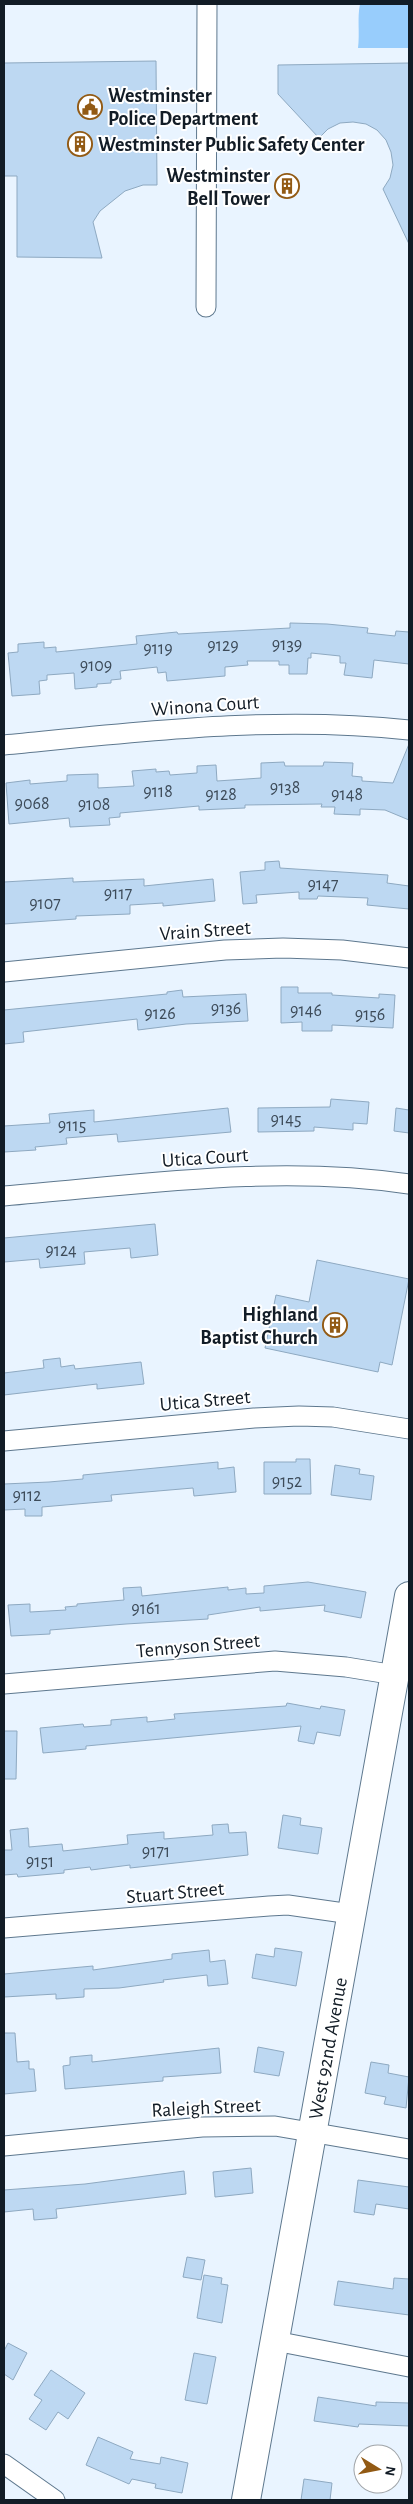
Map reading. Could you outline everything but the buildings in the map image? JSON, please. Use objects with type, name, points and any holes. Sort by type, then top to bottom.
[{"type":"main road","name":"West 92nd Avenue","points":[[246,2500],[409,1596]]},
{"type":"street","points":[[206,307],[207,4]]},
{"type":"street","name":"Winona Court","points":[[4,745],[240,724],[309,723],[409,730]]},
{"type":"street","name":"Vrain Street","points":[[4,972],[225,950],[274,948],[342,950],[409,958]]},
{"type":"street","name":"Utica Court","points":[[4,1196],[215,1178],[272,1176],[348,1177],[409,1184]]},
{"type":"street","name":"Utica Street","points":[[4,1441],[254,1418],[300,1416],[333,1417],[409,1429]]},
{"type":"street","name":"Tennyson Street","points":[[4,1684],[275,1661],[346,1667],[395,1675]]},
{"type":"street","name":"Stuart Street","points":[[4,1928],[269,1906],[288,1906],[351,1914]]},
{"type":"street","name":"Raleigh Street","points":[[4,2146],[219,2126],[275,2126],[409,2149]]},
{"type":"street","points":[[275,2342],[409,2367]]},
{"type":"street","points":[[4,2464],[55,2500]]},
{"type":"shaded area","points":[[360,4],[409,4],[409,48],[358,48]]},
{"type":"place","name":"Westminster Police Department","points":[[90,107]]},
{"type":"place","name":"Westminster Public Safety Center","points":[[80,144]]},
{"type":"place","name":"Westminster Bell Tower","points":[[287,186]]},
{"type":"place","name":"Highland Baptist Church","points":[[335,1325]]}]
